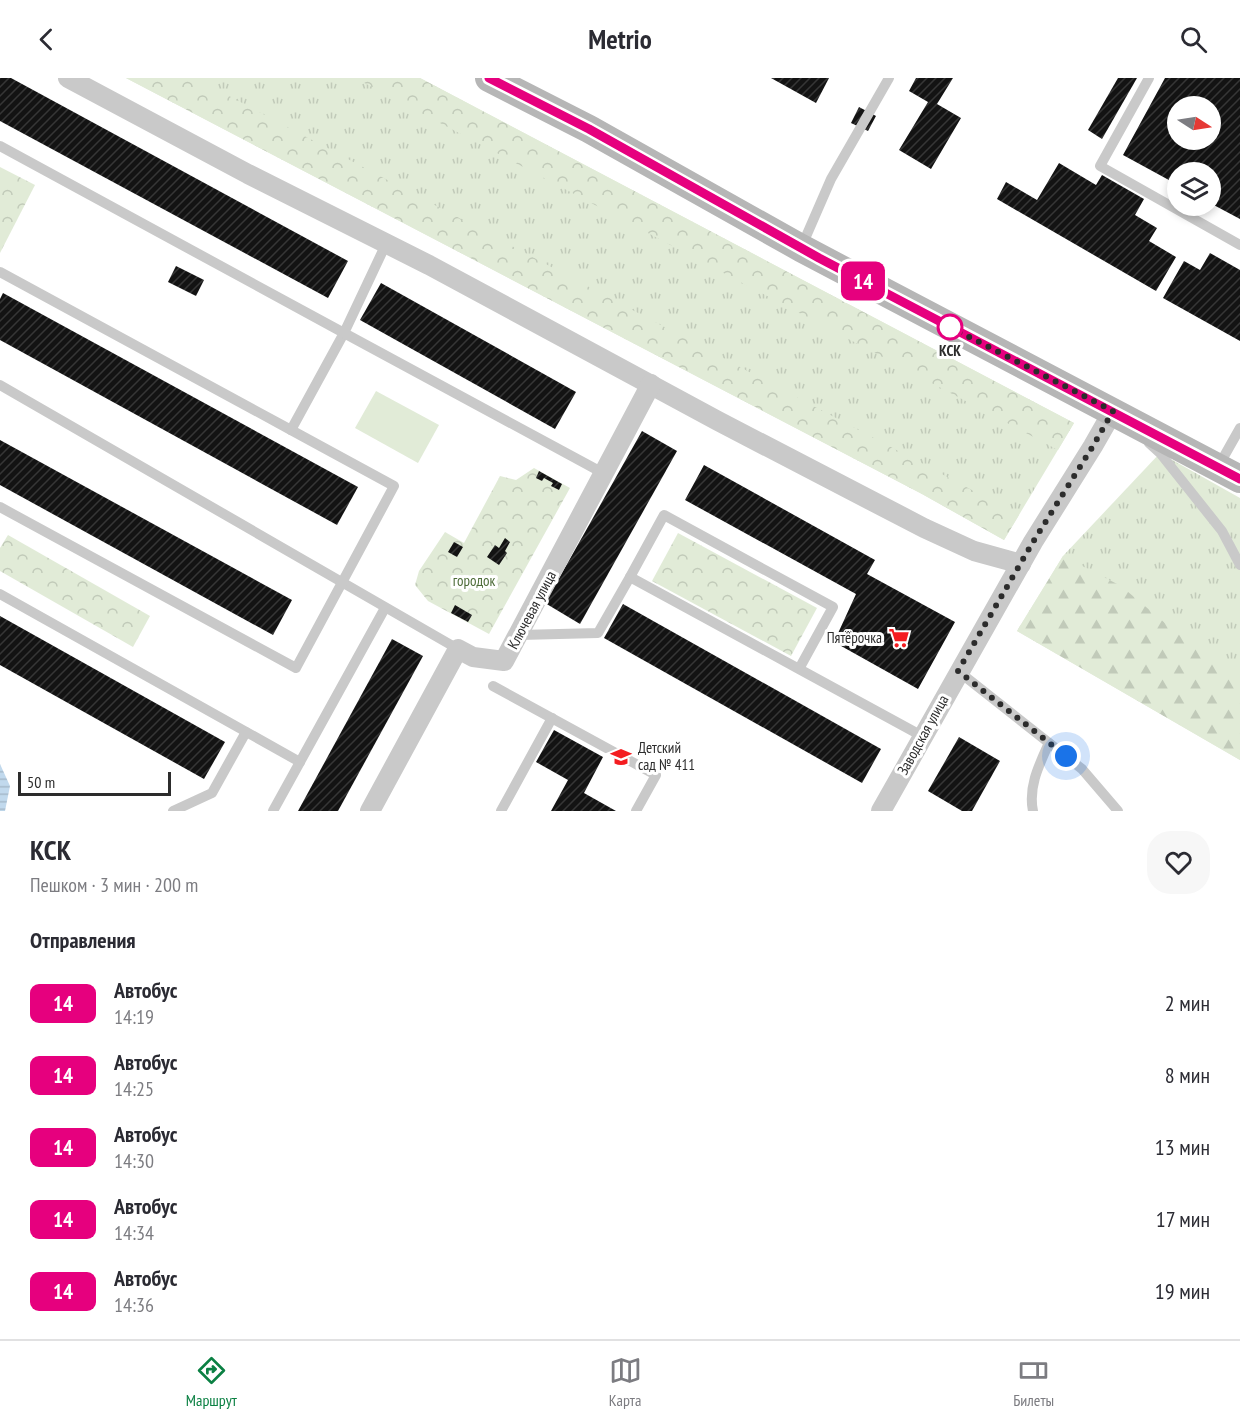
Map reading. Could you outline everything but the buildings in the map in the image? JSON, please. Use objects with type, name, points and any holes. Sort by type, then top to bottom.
[{"type":"street","points":[[68,78],[924,528],[974,551],[1021,564]]},
{"type":"street","points":[[489,78],[589,129],[801,248],[1229,473]]},
{"type":"street","name":"Ключевая улица","points":[[458,649],[473,657],[504,661],[651,384]]},
{"type":"street","name":"Заводская улица","points":[[881,811],[958,671],[1113,411]]},
{"type":"street","points":[[370,811],[458,649]]},
{"type":"lane","points":[[801,248],[831,178],[889,78]]},
{"type":"lane","points":[[1149,78],[1100,166],[1240,245]]},
{"type":"lane","points":[[0,146],[603,473]]},
{"type":"lane","points":[[291,430],[344,333],[386,244]]},
{"type":"lane","points":[[0,272],[394,486],[296,668],[0,507]]},
{"type":"lane","points":[[0,385],[458,649]]},
{"type":"lane","points":[[1113,411],[1160,453],[1222,531],[1240,566]]},
{"type":"lane","points":[[1229,473],[1240,428]]},
{"type":"lane","points":[[520,634],[598,633],[664,515],[832,607],[799,669]]},
{"type":"lane","points":[[630,577],[922,736]]},
{"type":"lane","points":[[0,594],[300,762]]},
{"type":"lane","points":[[273,811],[385,608]]},
{"type":"lane","points":[[958,671],[1082,769],[1118,811]]},
{"type":"lane","points":[[493,686],[656,775],[636,811]]},
{"type":"lane","points":[[501,811],[552,718]]},
{"type":"lane","points":[[173,811],[212,793],[246,732]]},
{"type":"lane","points":[[1033,811],[1030,798],[1038,768],[1049,743]]},
{"type":"green space","points":[[126,78],[420,78],[1074,423],[1004,540],[922,494]]},
{"type":"green space","points":[[126,78],[195,78],[1019,515],[1004,540],[922,494]]},
{"type":"green space","points":[[355,78],[420,78],[1074,423],[1058,450]]},
{"type":"green space","points":[[0,167],[35,185],[0,253]]},
{"type":"green space","points":[[376,391],[439,425],[418,463],[355,428]]},
{"type":"green space","points":[[1160,453],[1240,498],[1240,760],[1017,631],[1063,556]]},
{"type":"green space","name":"городок","points":[[534,468],[570,488],[489,634],[428,601],[415,585],[419,571],[445,532],[464,543],[500,476],[516,480]]},
{"type":"green space","points":[[678,533],[817,608],[791,656],[652,581]]},
{"type":"green space","points":[[8,535],[150,616],[133,647],[0,571],[0,548]]},
{"type":"green space","points":[[1063,556],[1121,586],[1240,686],[1240,760],[1017,631]]},
{"type":"water","points":[[0,764],[10,786],[5,811],[0,811]]},
{"type":"bus line","name":"14","points":[[489,78],[589,129],[819,258],[1240,479]]},
{"type":"place","name":"КСК","points":[[950,327]]},
{"type":"place","name":"Пятёрочка","points":[[899,638]]},
{"type":"place","name":"Детский сад № 411","points":[[621,757]]},
{"type":"route","points":[[950,327],[1113,411],[958,671],[1066,756]]}]
